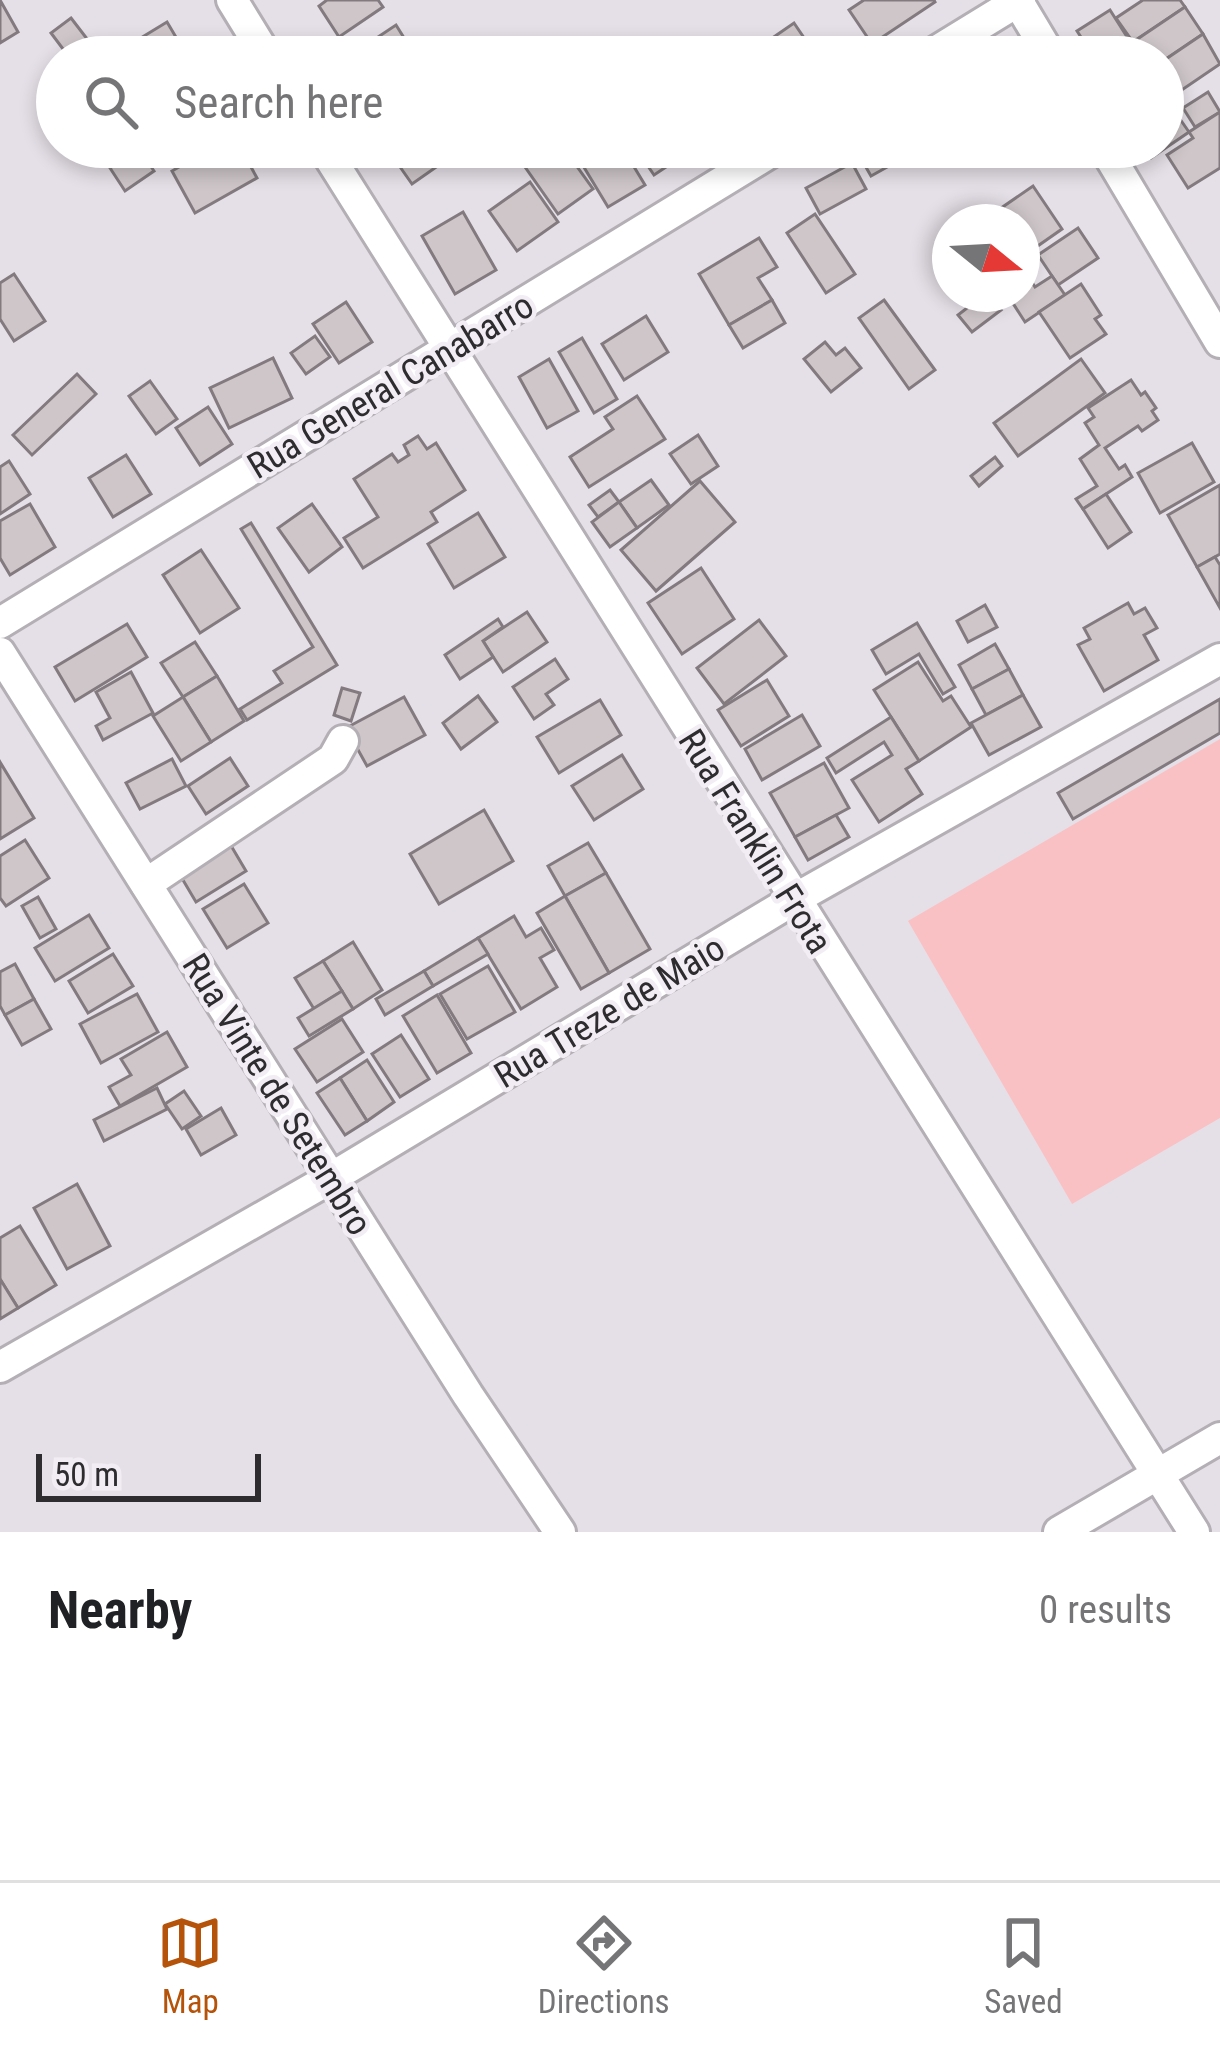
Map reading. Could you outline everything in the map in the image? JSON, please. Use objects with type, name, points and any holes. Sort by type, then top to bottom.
[{"type":"street","points":[[232,0],[254,36]]},
{"type":"street","points":[[961,36],[1019,0],[1039,36]]},
{"type":"street","name":"Rua Franklin Frota","points":[[335,168],[1194,1532]]},
{"type":"street","name":"Rua General Canabarro","points":[[0,623],[745,168]]},
{"type":"street","points":[[1117,168],[1220,342]]},
{"type":"street","name":"Rua Vinte de Setembro","points":[[0,653],[560,1532]]},
{"type":"street","name":"Rua Treze de Maio","points":[[0,1367],[331,1178],[793,900],[1220,659]]},
{"type":"street","points":[[146,884],[332,759],[343,741]]},
{"type":"street","points":[[1059,1532],[1220,1438]]},
{"type":"shaded area","points":[[1220,739],[1220,1118],[1072,1204],[908,921]]},
{"type":"building","points":[[0,0],[18,32],[0,43]]},
{"type":"building","points":[[327,0],[378,0],[383,7],[338,36],[319,6]]},
{"type":"building","points":[[864,0],[935,2],[884,36],[867,36],[849,10]]},
{"type":"building","points":[[1143,0],[1180,0],[1185,7],[1142,36],[1129,36],[1116,18]]},
{"type":"building","points":[[1185,7],[1203,34],[1184,47],[1184,36],[1142,36]]},
{"type":"building","points":[[1110,10],[1126,36],[1080,36],[1077,31]]},
{"type":"building","points":[[71,18],[85,36],[53,36],[51,33]]},
{"type":"building","points":[[167,22],[175,36],[144,36]]},
{"type":"building","points":[[794,23],[803,36],[775,36]]},
{"type":"building","points":[[396,25],[403,36],[380,36]]},
{"type":"building","points":[[1203,34],[1220,64],[1184,88],[1184,47]]},
{"type":"building","points":[[1208,92],[1220,112],[1195,127],[1184,107]]},
{"type":"building","points":[[1220,112],[1220,168],[1188,188],[1175,168],[1184,168],[1184,144],[1193,138],[1189,132]]},
{"type":"building","points":[[110,168],[152,168],[154,171],[125,191]]},
{"type":"building","points":[[252,168],[257,178],[195,213],[172,171]]},
{"type":"building","points":[[401,168],[435,168],[412,184]]},
{"type":"building","points":[[526,168],[578,168],[593,189],[558,214]]},
{"type":"building","points":[[584,168],[635,168],[645,185],[608,207]]},
{"type":"building","points":[[843,168],[855,168],[866,189],[820,214],[806,188]]},
{"type":"building","points":[[530,182],[558,222],[517,251],[489,211]]},
{"type":"building","points":[[1033,186],[1062,229],[1040,244],[1040,204],[1007,204]]},
{"type":"building","points":[[463,212],[496,270],[455,294],[422,236]]},
{"type":"building","points":[[815,214],[855,274],[826,293],[787,233]]},
{"type":"building","points":[[1078,228],[1098,258],[1058,285],[1040,254]]},
{"type":"building","points":[[759,238],[777,267],[758,278],[772,300],[729,325],[699,274]]},
{"type":"building","points":[[14,274],[45,321],[14,341],[0,319],[0,283]]},
{"type":"building","points":[[1052,276],[1065,295],[1040,312],[1040,284]]},
{"type":"building","points":[[1081,284],[1101,315],[1095,319],[1106,334],[1070,358],[1040,311]]},
{"type":"building","points":[[772,300],[785,323],[743,348],[729,325]]},
{"type":"building","points":[[884,300],[935,370],[909,389],[859,318]]},
{"type":"building","points":[[346,302],[372,342],[339,363],[313,324]]},
{"type":"building","points":[[962,312],[998,312],[972,332],[958,315]]},
{"type":"building","points":[[1019,312],[1040,312],[1025,322]]},
{"type":"building","points":[[646,316],[668,352],[624,380],[602,344]]},
{"type":"building","points":[[315,336],[330,357],[306,374],[291,353]]},
{"type":"building","points":[[582,338],[617,399],[594,413],[559,352]]},
{"type":"building","points":[[825,342],[836,355],[845,348],[861,368],[831,392],[804,359]]},
{"type":"building","points":[[273,358],[292,398],[229,428],[210,388]]},
{"type":"building","points":[[549,359],[578,411],[547,428],[519,377]]},
{"type":"building","points":[[1081,359],[1105,393],[1018,456],[994,423]]},
{"type":"building","points":[[77,374],[96,394],[32,455],[13,435]]},
{"type":"building","points":[[1131,380],[1156,408],[1152,411],[1158,420],[1142,431],[1138,426],[1105,448],[1119,469],[1125,465],[1132,477],[1083,509],[1076,499],[1097,486],[1080,459],[1099,445],[1085,423],[1094,417],[1088,408]]},
{"type":"building","points":[[150,381],[177,419],[156,434],[129,396]]},
{"type":"building","points":[[637,396],[665,439],[589,487],[570,457],[613,429],[605,417]]},
{"type":"building","points":[[208,407],[232,444],[200,465],[176,428]]},
{"type":"building","points":[[698,435],[718,466],[691,484],[670,454]]},
{"type":"building","points":[[418,436],[427,449],[436,443],[465,490],[431,512],[437,522],[363,568],[344,538],[378,517],[354,479],[392,454],[398,462],[409,455],[404,445]]},
{"type":"building","points":[[1192,443],[1214,482],[1160,513],[1138,473]]},
{"type":"building","points":[[126,455],[151,494],[113,517],[89,478]]},
{"type":"building","points":[[995,457],[1002,466],[979,486],[971,476]]},
{"type":"building","points":[[9,461],[30,494],[0,514],[0,467]]},
{"type":"building","points":[[651,480],[669,505],[637,528],[619,502]]},
{"type":"building","points":[[700,481],[735,522],[656,591],[621,550]]},
{"type":"building","points":[[1220,485],[1220,554],[1197,567],[1168,515]]},
{"type":"building","points":[[610,490],[619,502],[598,517],[589,505]]},
{"type":"building","points":[[1106,494],[1131,532],[1108,548],[1083,509]]},
{"type":"building","points":[[619,502],[637,528],[610,547],[592,522]]},
{"type":"building","points":[[30,504],[55,547],[10,575],[0,558],[0,521]]},
{"type":"building","points":[[312,504],[342,547],[309,572],[278,528]]},
{"type":"building","points":[[478,513],[505,557],[454,588],[428,544]]},
{"type":"building","points":[[251,523],[337,665],[247,720],[240,709],[282,683],[274,671],[313,647],[241,529]]},
{"type":"building","points":[[201,550],[239,608],[200,633],[163,575]]},
{"type":"building","points":[[1215,557],[1220,565],[1220,608],[1197,567]]},
{"type":"building","points":[[701,568],[734,619],[682,654],[648,603]]},
{"type":"building","points":[[1128,603],[1134,614],[1145,608],[1157,628],[1144,635],[1158,660],[1104,691],[1078,645],[1090,639],[1084,628]]},
{"type":"building","points":[[985,605],[997,627],[968,642],[957,621]]},
{"type":"building","points":[[527,612],[547,642],[503,672],[483,641]]},
{"type":"building","points":[[498,619],[503,627],[483,641],[493,657],[460,679],[445,655]]},
{"type":"building","points":[[759,620],[786,656],[724,704],[697,668]]},
{"type":"building","points":[[917,623],[955,687],[943,694],[919,654],[886,674],[872,650]]},
{"type":"building","points":[[127,624],[147,657],[75,701],[55,667]]},
{"type":"building","points":[[195,642],[217,676],[183,697],[161,663]]},
{"type":"building","points":[[995,644],[1009,669],[972,689],[959,665]]},
{"type":"building","points":[[555,659],[568,679],[546,694],[554,705],[534,719],[513,687]]},
{"type":"building","points":[[918,662],[943,701],[951,696],[971,727],[919,761],[874,690]]},
{"type":"building","points":[[1009,669],[1023,695],[986,715],[972,689]]},
{"type":"building","points":[[131,672],[153,713],[103,740],[96,726],[110,718],[96,692]]},
{"type":"building","points":[[217,676],[244,721],[211,742],[183,697]]},
{"type":"building","points":[[767,680],[789,716],[741,746],[718,710]]},
{"type":"building","points":[[342,688],[360,693],[351,721],[334,715]]},
{"type":"building","points":[[1023,695],[1041,727],[989,755],[971,723]]},
{"type":"building","points":[[478,696],[497,722],[461,749],[443,723]]},
{"type":"building","points":[[183,697],[211,742],[181,761],[153,716]]},
{"type":"building","points":[[404,697],[425,735],[367,766],[346,728]]},
{"type":"building","points":[[1220,699],[1220,733],[1073,819],[1058,793]]},
{"type":"building","points":[[600,700],[621,735],[559,773],[537,737]]},
{"type":"building","points":[[802,715],[820,746],[762,780],[745,749]]},
{"type":"building","points":[[891,717],[919,761],[906,769],[922,794],[879,822],[852,780],[892,755],[884,742],[836,773],[827,758]]},
{"type":"building","points":[[622,755],[643,789],[594,820],[572,786]]},
{"type":"building","points":[[230,758],[248,786],[206,814],[188,786]]},
{"type":"building","points":[[172,759],[186,786],[140,809],[126,783]]},
{"type":"building","points":[[0,762],[34,818],[0,839]]},
{"type":"building","points":[[824,763],[849,808],[795,837],[770,793]]},
{"type":"building","points":[[484,810],[513,861],[439,904],[410,854]]},
{"type":"building","points":[[836,815],[849,837],[808,860],[795,837]]},
{"type":"building","points":[[25,840],[49,878],[6,906],[0,898],[0,856]]},
{"type":"building","points":[[588,843],[606,873],[565,896],[548,866]]},
{"type":"building","points":[[230,844],[246,871],[196,902],[180,875]]},
{"type":"building","points":[[606,873],[650,949],[609,973],[565,896]]},
{"type":"building","points":[[244,884],[268,923],[227,948],[203,909]]},
{"type":"building","points":[[565,896],[609,973],[581,989],[537,913]]},
{"type":"building","points":[[38,897],[56,929],[40,938],[22,906]]},
{"type":"building","points":[[89,915],[109,948],[55,981],[35,948]]},
{"type":"building","points":[[514,916],[526,937],[541,928],[554,950],[540,958],[557,987],[521,1009],[478,938]]},
{"type":"building","points":[[478,938],[488,954],[433,986],[424,971]]},
{"type":"building","points":[[353,942],[382,990],[353,1009],[323,961]]},
{"type":"building","points":[[113,954],[133,986],[88,1013],[69,981]]},
{"type":"building","points":[[323,961],[342,991],[314,1009],[295,978]]},
{"type":"building","points":[[15,964],[34,999],[5,1015],[0,1006],[0,972]]},
{"type":"building","points":[[488,966],[515,1012],[467,1039],[440,994]]},
{"type":"building","points":[[424,971],[433,986],[385,1015],[376,999]]},
{"type":"building","points":[[342,991],[353,1009],[309,1036],[298,1018]]},
{"type":"building","points":[[137,994],[158,1032],[101,1063],[80,1024]]},
{"type":"building","points":[[437,995],[471,1053],[437,1073],[403,1016]]},
{"type":"building","points":[[34,999],[51,1029],[22,1045],[5,1015]]},
{"type":"building","points":[[342,1019],[363,1052],[317,1082],[295,1049]]},
{"type":"building","points":[[167,1032],[187,1067],[120,1106],[109,1087],[131,1075],[121,1059]]},
{"type":"building","points":[[401,1035],[429,1079],[400,1097],[372,1054]]},
{"type":"building","points":[[367,1060],[394,1102],[367,1121],[340,1078]]},
{"type":"building","points":[[340,1078],[367,1121],[345,1135],[317,1093]]},
{"type":"building","points":[[157,1088],[167,1109],[104,1141],[94,1120]]},
{"type":"building","points":[[184,1091],[201,1116],[182,1129],[165,1104]]},
{"type":"building","points":[[221,1108],[236,1135],[201,1155],[186,1129]]},
{"type":"building","points":[[77,1184],[110,1246],[67,1269],[34,1208]]},
{"type":"building","points":[[20,1226],[56,1285],[18,1308],[0,1279],[0,1238]]},
{"type":"building","points":[[0,1279],[18,1308],[0,1319]]}]
